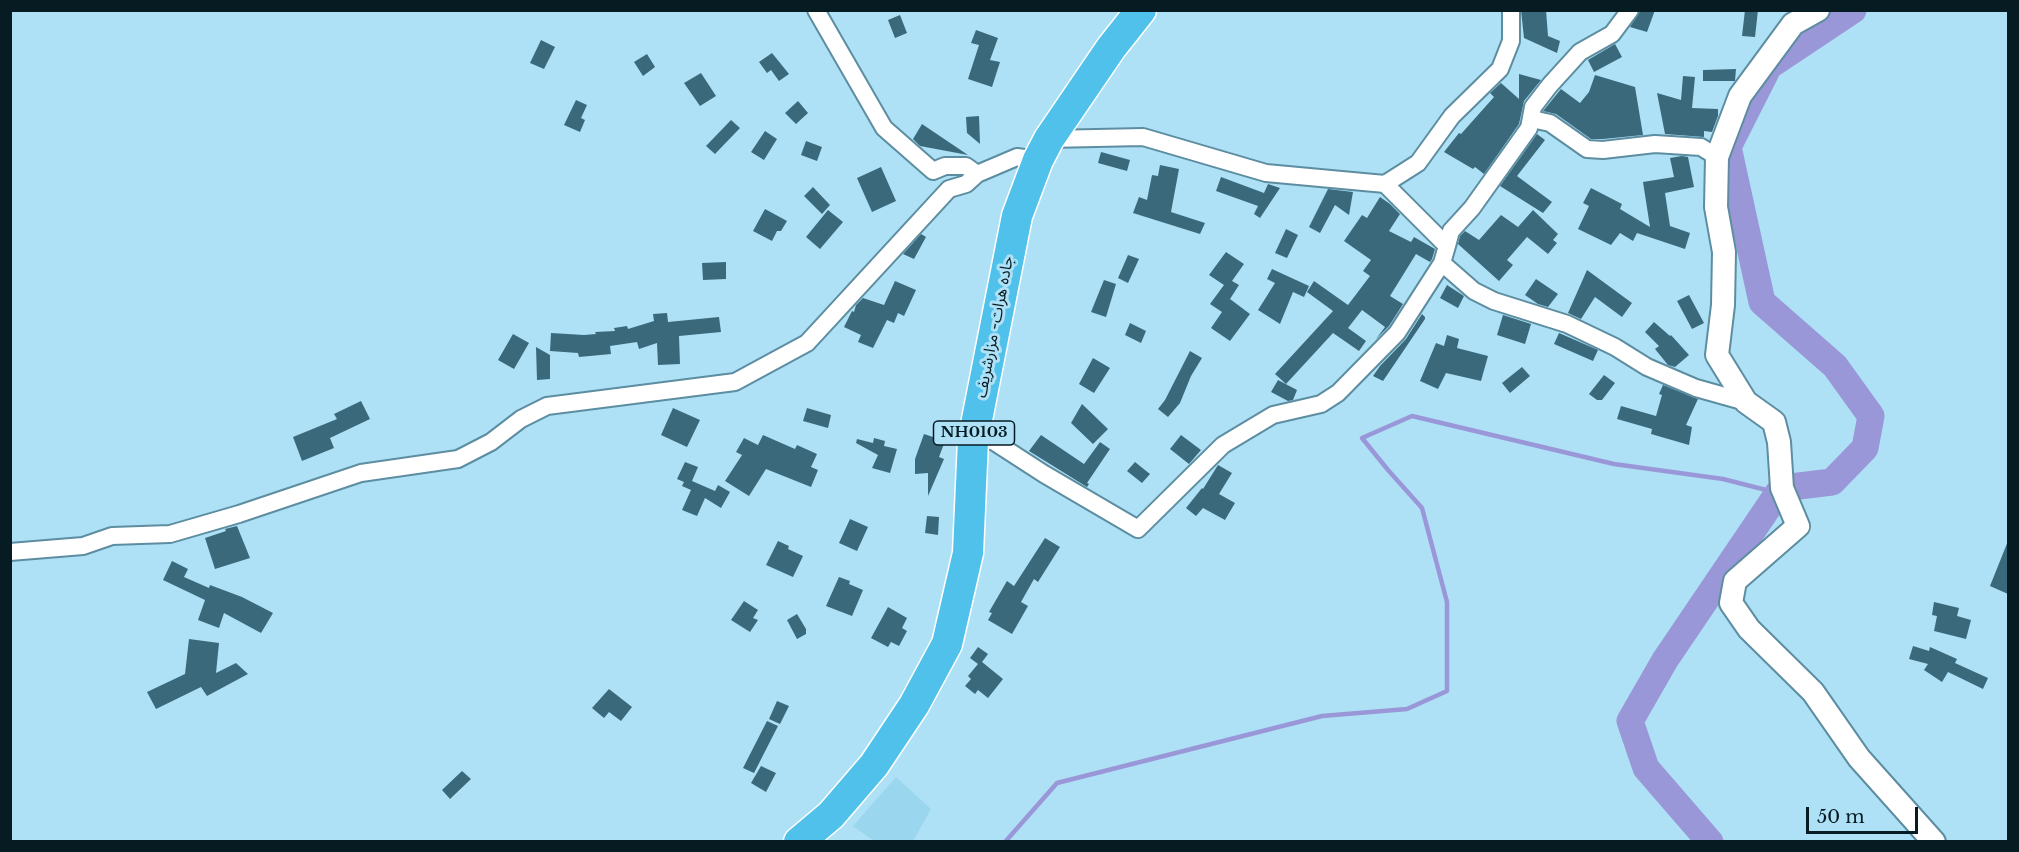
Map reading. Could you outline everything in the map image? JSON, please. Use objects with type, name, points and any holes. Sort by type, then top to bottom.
[{"type":"highway","name":"جاده هرات- مزارشریف","points":[[799,842],[828,828],[914,705],[947,644],[968,553],[973,440],[1017,216],[1043,150],[1111,48],[1141,10]]},
{"type":"street","points":[[816,10],[884,128],[933,171],[945,166],[966,166],[977,174]]},
{"type":"street","points":[[10,552],[83,546],[112,536],[170,534],[239,514],[361,473],[458,459],[491,442],[521,419],[547,406],[735,382],[807,343],[950,189],[966,184],[977,174],[1017,157],[1043,150],[1143,137],[1266,173],[1385,184],[1418,163],[1452,116],[1500,69],[1511,41],[1511,10]]},
{"type":"street","points":[[973,440],[993,441],[1138,529],[1222,445],[1273,416],[1321,404],[1338,393],[1397,333],[1442,263],[1451,231],[1472,208],[1529,128],[1533,107],[1580,52],[1612,34],[1630,10]]},
{"type":"street","points":[[1746,402],[1717,355],[1724,304],[1724,252],[1716,207],[1717,157],[1740,96],[1793,24],[1818,10]]},
{"type":"street","points":[[1532,119],[1550,123],[1587,148],[1603,150],[1655,144],[1701,147],[1717,157]]},
{"type":"street","points":[[1385,184],[1447,246]]},
{"type":"street","points":[[1442,263],[1474,291],[1494,301],[1568,324],[1615,347],[1647,367],[1696,388],[1746,402],[1773,422],[1779,442],[1782,488],[1798,526],[1735,581],[1731,603],[1749,629],[1813,692],[1859,758],[1934,842]]},
{"type":"shaded area","points":[[896,777],[931,809],[913,841],[874,841],[853,826]]},
{"type":"building","points":[[1521,10],[1546,10],[1548,36],[1560,41],[1557,53],[1524,38]]},
{"type":"building","points":[[1640,10],[1655,10],[1647,32],[1630,27]]},
{"type":"building","points":[[1745,10],[1758,10],[1755,37],[1742,36]]},
{"type":"building","points":[[900,15],[907,33],[895,38],[888,20]]},
{"type":"building","points":[[976,30],[998,38],[990,60],[1000,62],[992,87],[968,79],[979,45],[971,43]]},
{"type":"building","points":[[541,40],[555,47],[544,69],[530,63]]},
{"type":"building","points":[[1615,44],[1622,57],[1594,72],[1588,60]]},
{"type":"building","points":[[772,53],[789,74],[779,81],[771,70],[767,73],[759,62]]},
{"type":"building","points":[[647,54],[655,67],[643,76],[634,62]]},
{"type":"building","points":[[1736,69],[1735,81],[1703,81],[1703,70]]},
{"type":"building","points":[[701,73],[716,96],[700,106],[684,83]]},
{"type":"building","points":[[1519,74],[1541,80],[1524,101],[1519,124],[1484,174],[1444,152],[1494,97],[1490,93],[1501,83],[1519,99]]},
{"type":"building","points":[[1595,75],[1635,87],[1643,135],[1591,139],[1556,114],[1543,111],[1561,89],[1580,103],[1589,92]]},
{"type":"building","points":[[1683,76],[1695,77],[1692,108],[1718,109],[1712,132],[1704,131],[1704,137],[1665,134],[1657,93],[1681,100]]},
{"type":"building","points":[[576,100],[587,105],[581,118],[585,120],[580,132],[564,125]]},
{"type":"building","points":[[798,101],[808,113],[796,124],[785,113]]},
{"type":"building","points":[[979,116],[980,144],[967,133],[966,117]]},
{"type":"building","points":[[731,120],[740,128],[715,154],[706,146]]},
{"type":"building","points":[[922,124],[968,155],[920,146],[913,139]]},
{"type":"building","points":[[765,131],[777,139],[764,160],[751,152]]},
{"type":"building","points":[[1537,134],[1545,140],[1517,176],[1552,202],[1543,213],[1500,186]]},
{"type":"building","points":[[806,141],[822,147],[817,161],[801,155]]},
{"type":"building","points":[[1101,152],[1130,160],[1127,171],[1098,163]]},
{"type":"building","points":[[1688,157],[1694,187],[1665,193],[1670,226],[1690,233],[1685,249],[1637,233],[1633,241],[1620,233],[1611,245],[1578,229],[1589,206],[1583,203],[1591,188],[1622,204],[1620,209],[1650,227],[1643,182],[1674,177],[1670,158]]},
{"type":"building","points":[[1160,165],[1179,169],[1171,212],[1205,223],[1200,234],[1133,213],[1139,197],[1147,200],[1152,175],[1158,176]]},
{"type":"building","points":[[881,167],[896,201],[872,212],[857,178]]},
{"type":"building","points":[[1221,177],[1264,193],[1268,184],[1280,188],[1260,218],[1254,214],[1258,206],[1216,191]]},
{"type":"building","points":[[813,187],[830,205],[822,214],[804,196]]},
{"type":"building","points":[[1328,189],[1353,192],[1349,215],[1335,205],[1320,233],[1309,227]]},
{"type":"building","points":[[1380,197],[1400,214],[1389,231],[1411,242],[1414,237],[1435,249],[1432,259],[1430,262],[1416,254],[1390,296],[1403,304],[1389,326],[1376,339],[1385,327],[1362,310],[1348,328],[1366,341],[1359,351],[1333,333],[1286,384],[1275,374],[1333,311],[1307,292],[1314,281],[1348,305],[1370,276],[1363,271],[1371,260],[1344,241],[1362,215],[1367,218]]},
{"type":"building","points":[[765,209],[787,221],[781,231],[777,231],[772,241],[753,231]]},
{"type":"building","points":[[828,210],[843,222],[820,249],[806,237]]},
{"type":"building","points":[[1533,210],[1558,234],[1553,240],[1557,243],[1548,254],[1527,237],[1507,260],[1513,265],[1499,281],[1458,244],[1460,236],[1465,231],[1479,240],[1501,215],[1518,227]]},
{"type":"building","points":[[1286,229],[1298,235],[1287,258],[1275,253]]},
{"type":"building","points":[[921,234],[926,237],[914,259],[903,254]]},
{"type":"building","points":[[1226,252],[1244,264],[1232,281],[1239,285],[1230,299],[1250,314],[1230,341],[1211,328],[1222,312],[1210,304],[1224,285],[1209,275]]},
{"type":"building","points":[[1128,255],[1139,259],[1128,283],[1118,278]]},
{"type":"building","points":[[726,262],[726,279],[703,280],[702,263]]},
{"type":"building","points":[[1272,269],[1309,286],[1304,297],[1293,292],[1280,324],[1258,310],[1275,283],[1267,279]]},
{"type":"building","points":[[1587,270],[1632,303],[1622,317],[1595,297],[1581,319],[1568,313]]},
{"type":"building","points":[[1536,279],[1558,294],[1548,307],[1538,304],[1525,295]]},
{"type":"building","points":[[1104,280],[1116,284],[1106,317],[1091,312]]},
{"type":"building","points":[[895,281],[916,290],[904,316],[898,313],[894,323],[887,320],[873,348],[858,342],[861,335],[844,327],[852,311],[854,312],[856,305],[863,298],[884,305]]},
{"type":"building","points":[[1447,285],[1464,296],[1458,308],[1440,298]]},
{"type":"building","points":[[1689,295],[1704,323],[1692,329],[1677,301]]},
{"type":"building","points":[[667,313],[668,322],[719,317],[721,332],[679,336],[680,364],[658,365],[657,343],[639,349],[637,342],[610,346],[611,354],[579,357],[578,353],[550,351],[551,333],[584,335],[615,331],[614,328],[627,326],[628,329],[654,321],[653,314]]},
{"type":"building","points":[[1422,314],[1425,319],[1383,381],[1373,376],[1406,339]]},
{"type":"building","points":[[1503,315],[1531,324],[1525,344],[1497,335]]},
{"type":"building","points":[[1654,322],[1671,335],[1689,355],[1675,367],[1668,365],[1655,349],[1659,346],[1645,332]]},
{"type":"building","points":[[1130,323],[1146,331],[1141,343],[1125,335]]},
{"type":"building","points":[[1559,333],[1598,350],[1593,361],[1554,344]]},
{"type":"building","points":[[513,334],[529,343],[514,369],[498,360]]},
{"type":"building","points":[[1447,335],[1459,339],[1457,348],[1488,356],[1481,381],[1446,373],[1438,389],[1420,381],[1436,343],[1444,346]]},
{"type":"building","points":[[536,347],[550,355],[550,379],[537,380]]},
{"type":"building","points":[[1190,351],[1202,358],[1191,376],[1180,403],[1168,417],[1158,409]]},
{"type":"building","points":[[1093,358],[1110,368],[1094,393],[1079,384]]},
{"type":"building","points":[[1522,367],[1530,376],[1510,393],[1502,383]]},
{"type":"building","points":[[1604,375],[1615,383],[1602,400],[1597,400],[1589,394]]},
{"type":"building","points":[[1278,380],[1297,390],[1293,400],[1288,401],[1271,392]]},
{"type":"building","points":[[1663,385],[1698,399],[1686,425],[1692,427],[1689,445],[1651,434],[1652,429],[1617,419],[1621,406],[1656,416],[1662,395],[1659,394]]},
{"type":"building","points":[[361,401],[370,419],[330,438],[334,448],[302,461],[293,437],[337,419],[334,414]]},
{"type":"building","points":[[1082,404],[1108,429],[1093,444],[1071,423]]},
{"type":"building","points":[[673,408],[700,420],[687,447],[661,435]]},
{"type":"building","points":[[807,408],[831,415],[828,428],[803,421]]},
{"type":"building","points":[[924,434],[945,441],[939,457],[944,459],[928,496],[928,473],[915,474],[915,459]]},
{"type":"building","points":[[763,435],[795,449],[797,445],[817,454],[811,467],[818,470],[811,487],[766,469],[749,496],[725,481],[742,455],[736,452],[744,438],[758,445]]},
{"type":"building","points":[[1041,435],[1084,464],[1100,442],[1110,449],[1087,483],[1089,484],[1087,487],[1029,451]]},
{"type":"building","points":[[1181,435],[1201,450],[1189,464],[1170,449]]},
{"type":"building","points":[[874,438],[885,441],[884,446],[897,449],[890,473],[872,468],[878,455],[856,443],[857,439],[873,443]]},
{"type":"building","points":[[685,462],[698,467],[692,481],[715,491],[718,485],[730,492],[721,508],[705,498],[697,516],[682,510],[691,490],[682,486],[684,482],[677,479]]},
{"type":"building","points":[[1135,462],[1150,474],[1142,483],[1127,471]]},
{"type":"building","points":[[1218,465],[1232,473],[1219,494],[1235,503],[1225,520],[1203,508],[1196,516],[1186,508],[1203,489]]},
{"type":"building","points":[[927,516],[939,517],[938,535],[925,533]]},
{"type":"building","points":[[850,519],[868,527],[857,551],[839,543]]},
{"type":"building","points":[[237,526],[250,558],[215,569],[205,538]]},
{"type":"building","points":[[1045,538],[1060,547],[1038,582],[1034,579],[1021,602],[1028,606],[1012,634],[988,620],[992,613],[989,612],[1007,581],[1014,586]]},
{"type":"building","points":[[778,541],[803,556],[793,577],[766,565]]},
{"type":"building","points":[[2008,541],[2008,594],[1990,586]]},
{"type":"building","points":[[172,561],[188,569],[184,577],[209,588],[210,585],[242,597],[273,613],[261,633],[224,613],[219,628],[198,620],[205,600],[163,580]]},
{"type":"building","points":[[839,577],[863,590],[852,616],[826,606]]},
{"type":"building","points":[[744,601],[758,610],[753,618],[758,620],[750,632],[731,620]]},
{"type":"building","points":[[1934,602],[1959,608],[1957,616],[1971,620],[1966,639],[1934,631],[1937,616],[1932,615]]},
{"type":"building","points":[[888,607],[907,618],[902,628],[907,631],[899,646],[891,642],[888,647],[871,638]]},
{"type":"building","points":[[797,614],[806,629],[806,634],[797,639],[787,620]]},
{"type":"building","points":[[189,639],[219,643],[216,673],[236,663],[248,674],[207,696],[201,687],[156,709],[147,692],[185,674]]},
{"type":"building","points":[[1913,646],[1929,651],[1930,647],[1957,659],[1955,663],[1988,678],[1983,689],[1948,672],[1942,682],[1924,670],[1928,664],[1909,659]]},
{"type":"building","points":[[978,647],[988,654],[982,662],[1003,679],[988,698],[978,690],[975,694],[965,686],[971,679],[968,676],[978,664],[970,658]]},
{"type":"building","points":[[609,689],[632,707],[621,721],[609,712],[604,718],[592,708]]},
{"type":"building","points":[[777,701],[789,706],[780,724],[769,719]]},
{"type":"building","points":[[767,721],[778,726],[754,773],[743,768]]},
{"type":"building","points":[[761,766],[776,773],[766,792],[751,783]]},
{"type":"building","points":[[462,771],[471,779],[450,799],[442,790]]},
{"type":"waterway","points":[[1710,842],[1646,768],[1630,721],[1665,660],[1778,493],[1782,488],[1832,482],[1865,448],[1871,416],[1835,366],[1762,302],[1728,147],[1769,66],[1853,10]]},
{"type":"waterway","points":[[1005,842],[1057,783],[1322,716],[1407,709],[1447,691],[1447,602],[1422,508],[1362,438],[1412,416],[1614,464],[1723,479],[1778,493]]}]
